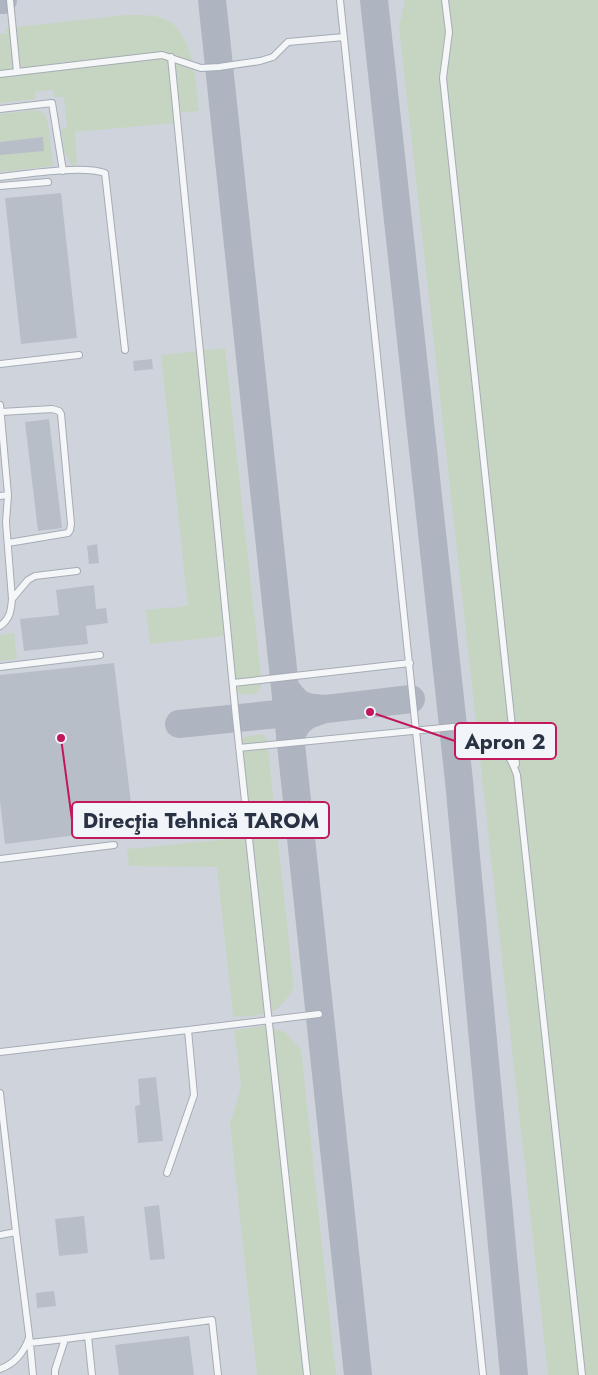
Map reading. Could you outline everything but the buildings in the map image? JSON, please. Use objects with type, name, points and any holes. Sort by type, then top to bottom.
[{"type":"lane","points":[[10,0],[18,72]]},
{"type":"lane","points":[[340,0],[483,1375]]},
{"type":"lane","points":[[445,0],[449,32],[443,78],[582,1375]]},
{"type":"lane","points":[[0,74],[162,55],[201,68],[219,67],[274,57],[288,42],[344,37]]},
{"type":"lane","points":[[171,57],[233,683],[307,1375]]},
{"type":"lane","points":[[0,109],[52,103],[63,171]]},
{"type":"lane","points":[[0,177],[63,171],[96,170],[105,173],[125,350]]},
{"type":"lane","points":[[0,186],[48,182]]},
{"type":"lane","points":[[0,364],[79,355]]},
{"type":"lane","points":[[0,626],[7,620],[11,610],[12,599],[6,522],[8,495],[0,409],[52,409],[61,414],[70,530],[68,533],[8,543]]},
{"type":"lane","points":[[0,496],[8,495]]},
{"type":"lane","points":[[12,599],[28,580],[35,576],[77,571]]},
{"type":"lane","points":[[0,667],[100,655]]},
{"type":"lane","points":[[233,683],[410,663]]},
{"type":"lane","points":[[240,748],[453,727],[471,729],[489,735],[500,742],[510,754],[518,776]]},
{"type":"lane","points":[[0,859],[114,845]]},
{"type":"lane","points":[[0,1052],[319,1014]]},
{"type":"lane","points":[[167,1173],[194,1095],[188,1030]]},
{"type":"lane","points":[[0,1094],[34,1375]]},
{"type":"lane","points":[[0,1235],[16,1232]]},
{"type":"lane","points":[[30,1340],[65,1339],[212,1320],[218,1375]]},
{"type":"lane","points":[[88,1336],[92,1375]]},
{"type":"lane","points":[[56,1375],[55,1370],[65,1339]]},
{"type":"lane","points":[[0,1369],[18,1356],[26,1348],[30,1340]]},
{"type":"shaded area","points":[[0,0],[598,0],[598,1375],[0,1375]]},
{"type":"green space","points":[[405,0],[598,0],[598,1375],[548,1375],[399,27]]},
{"type":"green space","points":[[126,15],[160,17],[175,26],[182,35],[188,47],[195,73],[199,111],[174,113],[175,123],[75,132],[77,162],[75,166],[72,166],[64,151],[61,129],[67,128],[64,97],[54,97],[53,90],[35,92],[35,99],[0,103],[0,34],[7,33],[6,28]]},
{"type":"green space","points":[[36,110],[43,112],[48,122],[53,166],[0,172],[0,114]]},
{"type":"green space","points":[[225,348],[262,685],[257,693],[250,695],[241,694],[231,688],[225,636],[150,644],[146,610],[188,606],[161,355]]},
{"type":"green space","points":[[14,633],[17,659],[0,661],[0,635]]},
{"type":"green space","points":[[259,734],[267,739],[294,988],[281,1005],[269,1013],[233,1017],[217,867],[129,866],[127,849],[240,838],[245,835],[241,738]]},
{"type":"green space","points":[[265,1026],[285,1032],[301,1049],[336,1375],[257,1375],[230,1125],[241,1086],[234,1030]]},
{"type":"taxiway","points":[[212,0],[358,1375]]},
{"type":"taxiway","points":[[374,0],[459,781],[514,1375]]},
{"type":"taxiway","points":[[285,687],[293,698],[302,705],[326,709],[308,715],[299,722],[290,739]]},
{"type":"taxiway","points":[[326,709],[411,699]]},
{"type":"taxiway","points":[[179,724],[288,713]]},
{"type":"place","name":"Apron 2","points":[[370,712]]},
{"type":"place","name":"Direcţia Tehnică TAROM","points":[[61,738]]}]
